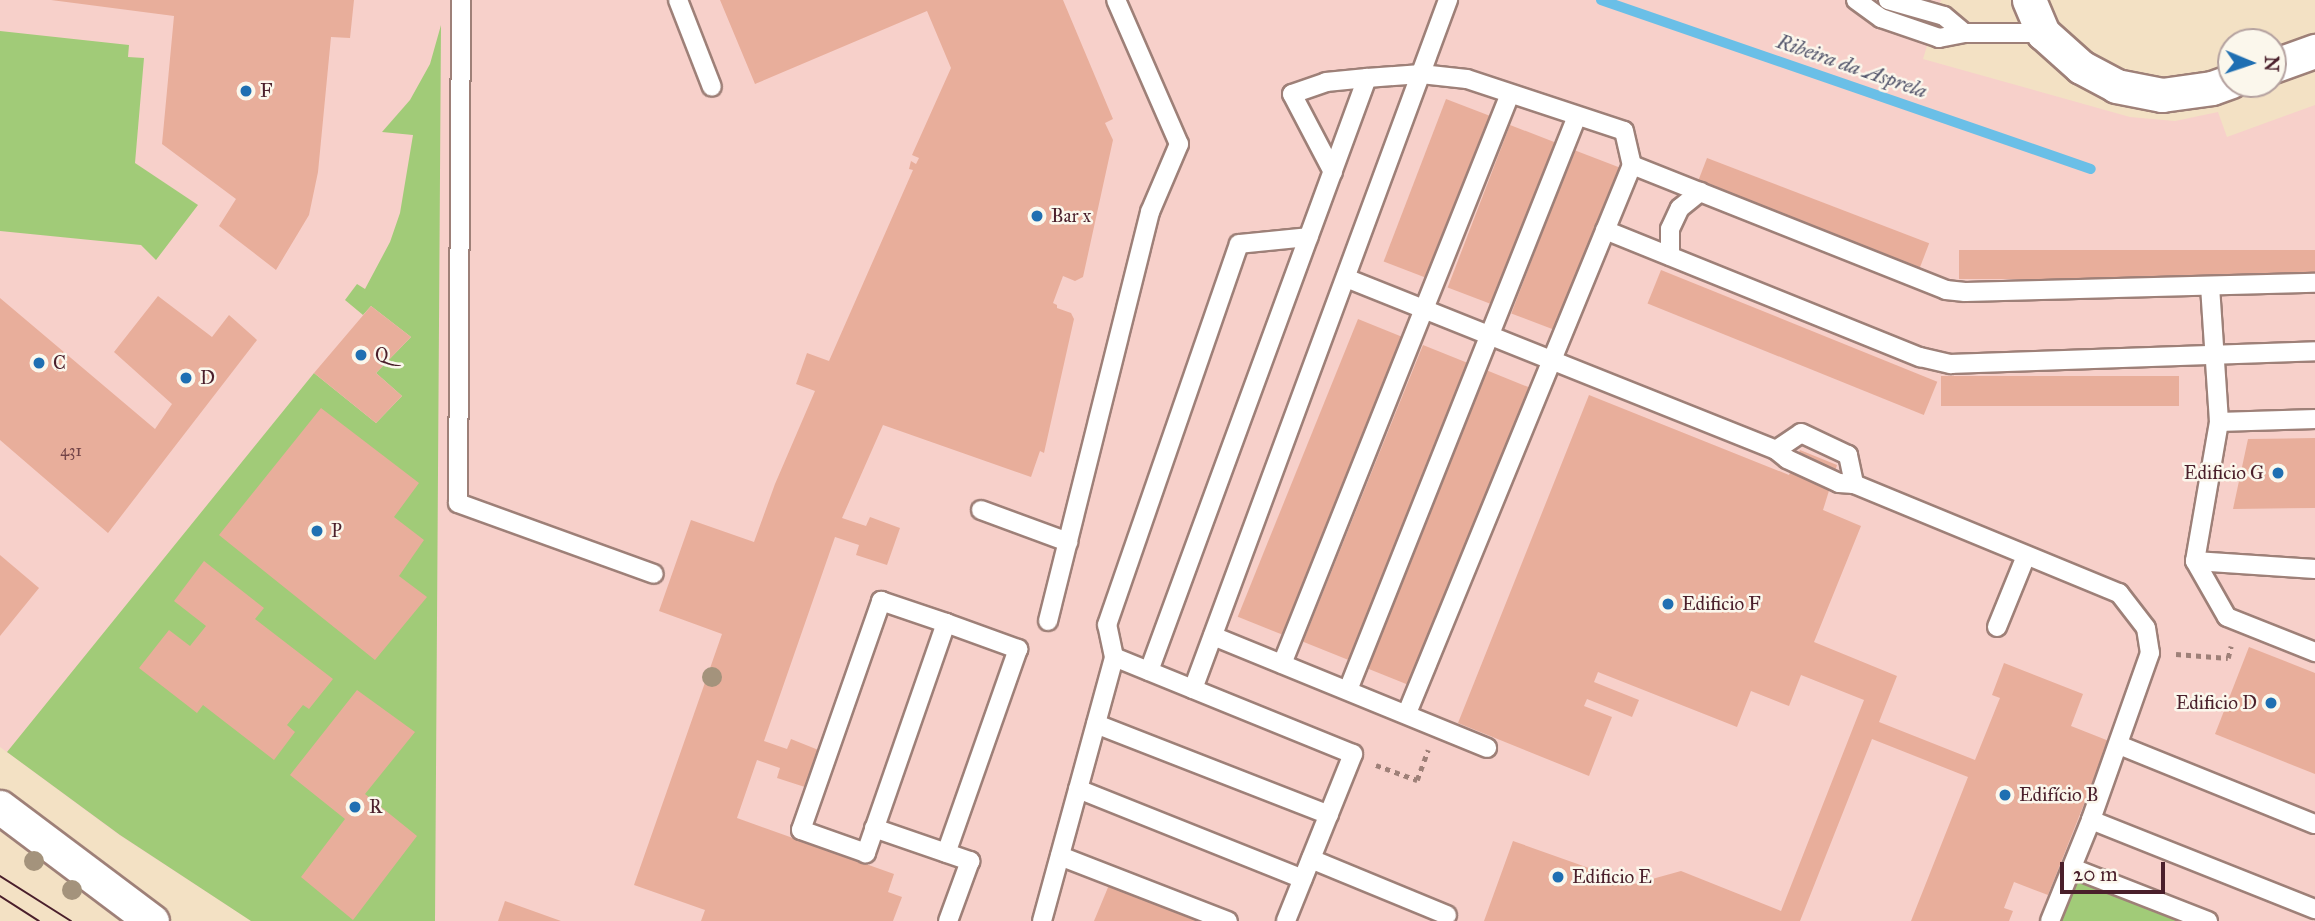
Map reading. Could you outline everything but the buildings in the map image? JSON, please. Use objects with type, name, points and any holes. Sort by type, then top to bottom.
[{"type":"street","points":[[2029,0],[2043,33],[2081,67],[2116,86],[2162,95],[2217,86]]},
{"type":"street","points":[[2287,61],[2315,51]]},
{"type":"street","points":[[0,807],[152,921]]},
{"type":"lane","points":[[461,0],[458,503],[654,574]]},
{"type":"lane","points":[[678,0],[712,87]]},
{"type":"lane","points":[[1048,621],[1150,212],[1178,144],[1116,0]]},
{"type":"lane","points":[[1193,689],[1448,0]]},
{"type":"lane","points":[[1859,1],[1886,0],[1944,16],[1964,33]]},
{"type":"lane","points":[[1859,1],[1881,18],[1939,37],[1964,33],[2043,33]]},
{"type":"lane","points":[[1333,172],[1292,94],[1326,82],[1421,74],[1467,79],[1624,131],[1632,165],[1407,713]]},
{"type":"lane","points":[[1149,671],[1367,78]]},
{"type":"lane","points":[[1282,664],[1510,94]]},
{"type":"lane","points":[[1348,690],[1577,116]]},
{"type":"lane","points":[[1632,165],[1946,290],[1965,292],[2315,283]]},
{"type":"lane","points":[[1670,257],[1670,229],[1680,208],[1700,192]]},
{"type":"lane","points":[[1605,230],[1920,357],[1951,364],[2315,351]]},
{"type":"lane","points":[[1042,921],[1114,657],[1107,625],[1240,244],[1309,237]]},
{"type":"lane","points":[[1346,278],[1776,450],[1787,459],[1839,483],[1854,484],[2119,593],[2146,628],[2150,653],[2119,745],[2050,921]]},
{"type":"lane","points":[[2210,286],[2219,422],[2195,561],[2227,617],[2315,652]]},
{"type":"lane","points":[[2219,422],[2315,419]]},
{"type":"lane","points":[[1776,450],[1801,433],[1848,455],[1854,484]]},
{"type":"lane","points":[[981,510],[1068,542]]},
{"type":"lane","points":[[1997,627],[2026,556]]},
{"type":"lane","points":[[2195,561],[2315,569]]},
{"type":"lane","points":[[946,624],[866,853],[801,830],[881,601],[1018,649],[946,853]]},
{"type":"lane","points":[[1213,636],[1407,713],[1487,748]]},
{"type":"lane","points":[[1114,657],[1353,754],[1286,921]]},
{"type":"lane","points":[[1096,724],[1329,815]]},
{"type":"lane","points":[[2119,745],[2315,824]]},
{"type":"lane","points":[[1078,789],[1303,879]]},
{"type":"lane","points":[[2091,820],[2315,909]]},
{"type":"lane","points":[[874,828],[970,860],[948,921]]},
{"type":"lane","points":[[1060,856],[1228,921]]},
{"type":"lane","points":[[1311,859],[1447,915]]},
{"type":"lane","points":[[2072,868],[2208,921]]},
{"type":"path","points":[[2150,653],[2228,658],[2236,621]]},
{"type":"path","points":[[1369,778],[1374,765],[1417,780],[1426,756]]},
{"type":"shaded area","points":[[0,0],[1941,0],[1923,59],[2130,117],[2175,121],[2218,112],[2227,137],[2315,105],[2315,921],[251,921],[119,835],[0,747]]},
{"type":"green space","points":[[441,25],[435,921],[251,921],[120,835],[7,752],[314,373],[376,423],[402,396],[376,373],[411,337],[371,306],[363,315],[345,300],[357,284],[365,289],[390,242],[400,213],[413,135],[382,132],[410,100],[430,64]]},
{"type":"green space","points":[[0,31],[129,45],[128,57],[144,58],[135,163],[198,205],[156,260],[141,245],[0,231]]},
{"type":"green space","points":[[2072,868],[2208,921],[2050,921]]},
{"type":"waterway","name":"Ribeira da Asprela","points":[[1601,0],[2091,169]]},
{"type":"tram line","points":[[0,876],[71,921]]},
{"type":"tram line","points":[[0,896],[39,921]]},
{"type":"place","name":"F","points":[[246,91]]},
{"type":"place","name":"Bar x","points":[[1037,216]]},
{"type":"place","name":"Q","points":[[361,355]]},
{"type":"place","name":"C","points":[[39,363]]},
{"type":"place","name":"D","points":[[186,378]]},
{"type":"place","name":"Edificio G","points":[[2278,473]]},
{"type":"place","name":"P","points":[[317,531]]},
{"type":"place","name":"Edificio F","points":[[1668,604]]},
{"type":"place","name":"Edificio D","points":[[2271,703]]},
{"type":"place","name":"Edifício B","points":[[2005,795]]},
{"type":"place","name":"R","points":[[355,807]]},
{"type":"place","name":"Edificio E","points":[[1558,877]]}]
